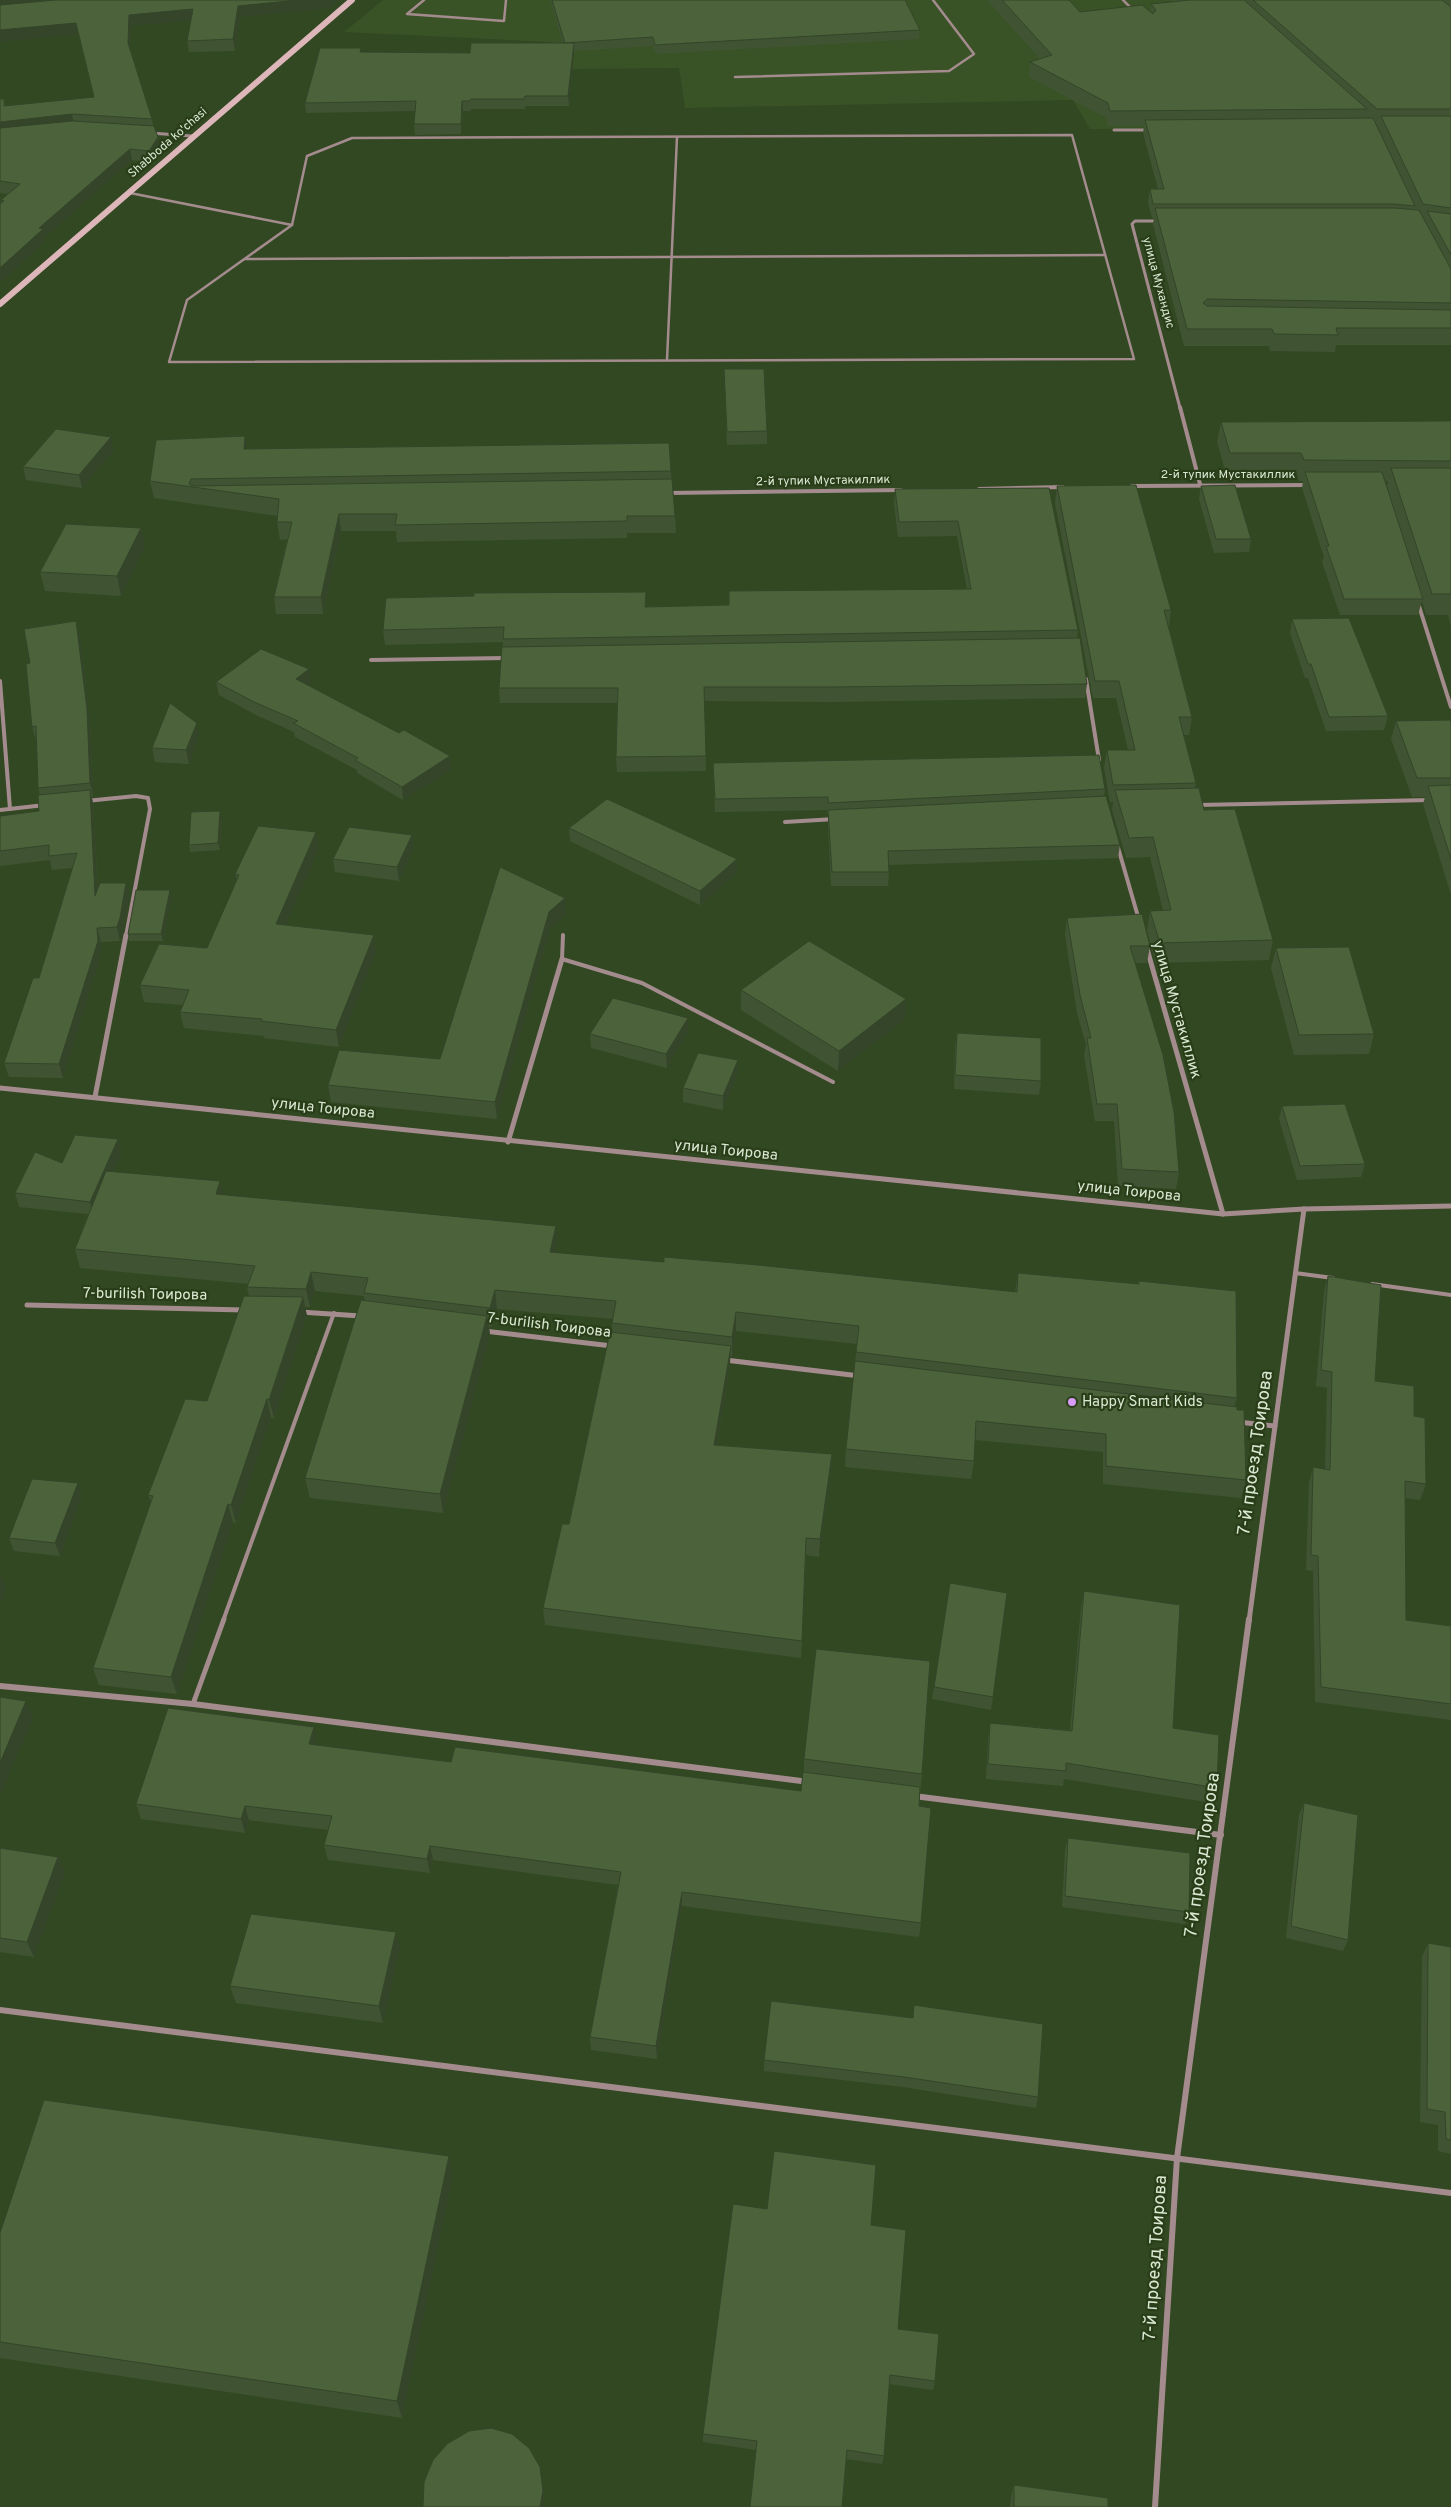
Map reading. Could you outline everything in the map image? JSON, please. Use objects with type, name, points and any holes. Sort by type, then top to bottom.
[{"type":"street","name":"Shabboda ko'chasi","points":[[0,304],[192,136],[352,0]]},
{"type":"street","points":[[1114,130],[1154,130]]},
{"type":"street","points":[[143,133],[192,136]]},
{"type":"street","name":"улица Мухандис","points":[[1164,221],[1135,221],[1132,224],[1200,484]]},
{"type":"street","name":"2-й тупик Мустакиллик","points":[[1124,486],[1200,484],[1315,485]]},
{"type":"street","points":[[969,489],[1067,487]]},
{"type":"street","points":[[1048,488],[1050,497]]},
{"type":"street","name":"2-й тупик Мустакиллик","points":[[662,493],[909,490]]},
{"type":"street","points":[[1416,597],[1451,708]]},
{"type":"street","points":[[372,660],[510,658]]},
{"type":"street","points":[[1085,668],[1100,767]]},
{"type":"street","points":[[0,681],[10,809]]},
{"type":"street","points":[[78,802],[136,796],[148,798],[150,809],[94,1097]]},
{"type":"street","points":[[1195,805],[1431,800]]},
{"type":"street","points":[[0,810],[49,805]]},
{"type":"street","points":[[785,822],[844,819]]},
{"type":"street","name":"улица Мустакиллик","points":[[1115,835],[1142,929]]},
{"type":"street","name":"улица Мустакиллик","points":[[1144,939],[1222,1214]]},
{"type":"street","points":[[508,1142],[562,958]]},
{"type":"street","name":"улица Тоирова","points":[[0,1088],[508,1142],[1222,1214],[1304,1208],[1451,1206]]},
{"type":"street","name":"7-й проезд Тоирова","points":[[1155,2507],[1177,2158],[1304,1208]]},
{"type":"street","name":"7-burilish Тоирова","points":[[27,1305],[255,1310]]},
{"type":"street","points":[[294,1312],[334,1312],[364,1316]]},
{"type":"street","name":"7-burilish Тоирова","points":[[482,1330],[620,1347]]},
{"type":"street","points":[[718,1359],[866,1377]]},
{"type":"street","points":[[1227,1420],[1275,1426]]},
{"type":"street","points":[[0,1686],[193,1704],[816,1783]]},
{"type":"street","points":[[905,1795],[1221,1835]]},
{"type":"street","points":[[0,2010],[1451,2193]]},
{"type":"lane","points":[[424,0],[407,14],[504,21],[506,0]]},
{"type":"lane","points":[[735,77],[949,71],[974,54],[933,0]]},
{"type":"lane","points":[[1123,0],[1137,13]]},
{"type":"lane","points":[[1072,135],[1134,359],[169,362],[187,300],[292,225],[307,156],[352,138],[1072,135]]},
{"type":"lane","points":[[667,360],[677,137]]},
{"type":"lane","points":[[127,193],[292,225]]},
{"type":"lane","points":[[245,259],[1105,254]]},
{"type":"lane","points":[[564,935],[562,958],[642,983],[833,1082]]},
{"type":"lane","points":[[1296,1273],[1334,1278]]},
{"type":"lane","points":[[1364,1282],[1451,1295]]},
{"type":"lane","points":[[193,1704],[334,1312]]},
{"type":"shaded area","points":[[383,0],[1216,0],[1362,128],[1090,129],[1073,100],[685,108],[679,68],[568,69],[551,42],[344,32]]},
{"type":"building","points":[[56,0],[299,0],[238,6],[233,39],[187,41],[193,9],[129,15],[128,43],[152,119],[72,114],[0,122],[0,99],[4,99],[4,106],[94,97],[76,23],[0,30],[0,5]]},
{"type":"building","points":[[552,0],[905,0],[920,30],[655,45],[653,37],[565,43]]},
{"type":"building","points":[[1002,0],[1069,0],[1080,12],[1142,5],[1153,14],[1156,10],[1151,4],[1190,0],[1244,0],[1367,109],[1110,111],[1108,103],[1030,62],[1052,55]]},
{"type":"building","points":[[1253,0],[1442,0],[1451,7],[1451,109],[1377,109]]},
{"type":"building","points":[[471,43],[574,43],[568,96],[525,96],[524,99],[471,99],[470,101],[462,101],[461,124],[414,124],[416,101],[305,103],[320,48],[361,48],[360,52],[470,53]]},
{"type":"building","points":[[1381,116],[1451,116],[1451,208],[1423,204]]},
{"type":"building","points":[[1373,118],[1415,206],[1394,204],[1153,204],[1150,189],[1164,189],[1145,120]]},
{"type":"building","points":[[72,121],[154,126],[158,137],[149,151],[130,149],[39,228],[43,229],[0,268],[0,204],[4,201],[1,200],[20,184],[0,181],[0,128]]},
{"type":"building","points":[[1155,208],[1394,208],[1419,210],[1451,269],[1451,303],[1207,299],[1203,303],[1207,306],[1451,310],[1451,328],[1336,328],[1338,335],[1274,334],[1272,329],[1187,329]]},
{"type":"building","points":[[1427,211],[1451,214],[1451,255]]},
{"type":"building","points":[[724,369],[764,369],[767,431],[727,432]]},
{"type":"building","points":[[1451,421],[1451,461],[1304,460],[1301,453],[1230,453],[1221,422]]},
{"type":"building","points":[[56,429],[111,437],[79,475],[23,467]]},
{"type":"building","points":[[245,436],[244,449],[669,443],[671,471],[191,479],[189,484],[193,486],[672,479],[675,516],[627,516],[627,521],[395,525],[397,514],[339,514],[321,597],[274,597],[292,522],[277,522],[279,499],[150,481],[156,440]]},
{"type":"building","points":[[1391,468],[1451,468],[1451,594],[1432,594]]},
{"type":"building","points":[[1305,472],[1382,472],[1423,599],[1344,599],[1326,546],[1329,546]]},
{"type":"building","points":[[1136,485],[1171,610],[1164,610],[1192,717],[1179,717],[1196,783],[1113,785],[1107,750],[1135,750],[1119,681],[1095,681],[1057,486]]},
{"type":"building","points":[[1235,485],[1251,539],[1216,539],[1201,486]]},
{"type":"building","points":[[1049,488],[1078,630],[503,639],[504,627],[383,630],[386,598],[474,596],[474,593],[646,592],[645,607],[729,605],[729,591],[971,589],[958,521],[899,522],[895,489]]},
{"type":"building","points":[[66,524],[141,528],[117,576],[40,572]]},
{"type":"building","points":[[1349,618],[1388,716],[1329,717],[1311,664],[1308,664],[1292,619]]},
{"type":"building","points":[[76,621],[87,709],[90,783],[38,788],[36,726],[32,727],[26,664],[30,663],[24,629]]},
{"type":"building","points":[[1080,638],[1087,684],[704,687],[706,756],[616,757],[618,688],[499,688],[502,647]]},
{"type":"building","points":[[261,649],[309,669],[296,679],[399,733],[404,730],[450,756],[402,787],[355,760],[358,758],[293,723],[298,721],[254,702],[216,682]]},
{"type":"building","points":[[170,703],[197,723],[186,750],[152,748]]},
{"type":"building","points":[[1450,720],[1451,778],[1417,778],[1396,721]]},
{"type":"building","points":[[1099,755],[1105,789],[828,803],[828,797],[715,799],[713,763]]},
{"type":"building","points":[[1451,785],[1451,859],[1428,786]]},
{"type":"building","points":[[1199,788],[1204,810],[1235,809],[1273,940],[1160,943],[1150,911],[1171,910],[1153,837],[1129,838],[1115,790]]},
{"type":"building","points":[[90,790],[95,896],[100,883],[126,883],[120,918],[117,927],[97,928],[98,941],[59,1064],[4,1063],[33,978],[39,978],[77,853],[49,856],[49,845],[0,851],[0,816],[39,811],[38,795]]},
{"type":"building","points":[[1106,796],[1120,845],[888,851],[889,872],[832,872],[828,810]]},
{"type":"building","points":[[607,799],[737,859],[700,891],[569,828]]},
{"type":"building","points":[[220,811],[218,843],[189,845],[191,812]]},
{"type":"building","points":[[258,826],[316,832],[276,924],[374,935],[336,1030],[261,1021],[262,1019],[180,1012],[189,990],[140,985],[159,944],[207,948],[239,875],[235,874]]},
{"type":"building","points":[[349,827],[412,835],[397,867],[333,859]]},
{"type":"building","points":[[500,867],[565,898],[549,912],[495,1102],[328,1085],[339,1050],[440,1059]]},
{"type":"building","points":[[136,890],[170,890],[161,934],[128,934]]},
{"type":"building","points":[[1142,914],[1150,946],[1130,946],[1163,1055],[1174,1112],[1179,1172],[1122,1169],[1117,1104],[1097,1104],[1087,1038],[1091,1038],[1080,995],[1067,918]]},
{"type":"building","points":[[809,941],[906,999],[839,1051],[741,990]]},
{"type":"building","points":[[1349,947],[1374,1034],[1299,1035],[1276,948]]},
{"type":"building","points":[[613,998],[688,1018],[666,1054],[590,1034]]},
{"type":"building","points":[[957,1033],[1041,1038],[1041,1081],[955,1075]]},
{"type":"building","points":[[698,1053],[738,1060],[723,1096],[683,1088]]},
{"type":"building","points":[[1345,1104],[1365,1164],[1300,1166],[1282,1106]]},
{"type":"building","points":[[75,1135],[118,1139],[90,1202],[15,1193],[35,1152],[62,1163]]},
{"type":"building","points":[[106,1171],[220,1181],[216,1194],[556,1226],[550,1252],[664,1262],[664,1257],[758,1265],[1017,1292],[1018,1273],[1139,1284],[1139,1281],[1236,1291],[1237,1398],[856,1352],[859,1326],[736,1312],[732,1337],[612,1323],[616,1301],[495,1290],[490,1308],[364,1293],[368,1278],[311,1272],[306,1289],[247,1287],[255,1266],[75,1249]]},
{"type":"building","points":[[1328,1276],[1381,1285],[1375,1381],[1414,1386],[1414,1416],[1425,1418],[1426,1484],[1405,1481],[1406,1620],[1451,1626],[1451,1704],[1321,1687],[1318,1556],[1311,1555],[1313,1467],[1330,1470],[1332,1372],[1321,1370]]},
{"type":"building","points":[[244,1296],[303,1297],[269,1400],[267,1399],[231,1505],[228,1504],[171,1677],[93,1668],[153,1496],[148,1495],[185,1399],[207,1401]]},
{"type":"building","points":[[361,1300],[487,1316],[440,1494],[305,1478]]},
{"type":"building","points":[[610,1332],[731,1346],[714,1445],[832,1454],[820,1539],[806,1538],[802,1641],[543,1608],[562,1524],[569,1524]]},
{"type":"building","points":[[855,1361],[1237,1407],[1237,1410],[1244,1410],[1246,1480],[1106,1466],[1106,1434],[976,1421],[974,1461],[846,1449]]},
{"type":"building","points":[[32,1479],[78,1483],[55,1543],[9,1538]]},
{"type":"building","points":[[950,1583],[1007,1593],[993,1697],[934,1687]]},
{"type":"building","points":[[1084,1591],[1180,1605],[1173,1728],[1219,1735],[1217,1788],[1066,1763],[1066,1771],[988,1764],[990,1723],[1072,1731]]},
{"type":"building","points":[[816,1649],[930,1661],[922,1774],[804,1759]]},
{"type":"building","points":[[0,1697],[26,1701],[0,1763]]},
{"type":"building","points":[[168,1708],[314,1727],[309,1744],[451,1762],[455,1747],[801,1791],[803,1772],[920,1787],[919,1806],[931,1808],[921,1923],[682,1892],[656,2046],[590,2037],[621,1872],[430,1846],[427,1859],[324,1845],[332,1816],[245,1806],[241,1819],[136,1804]]},
{"type":"building","points":[[1304,1803],[1358,1815],[1348,1940],[1291,1926]]},
{"type":"building","points":[[1068,1838],[1190,1853],[1189,1912],[1065,1896]]},
{"type":"building","points":[[0,1848],[58,1857],[27,1942],[0,1938]]},
{"type":"building","points":[[251,1914],[396,1932],[379,2006],[230,1986]]},
{"type":"building","points":[[1428,1943],[1451,1947],[1451,2140],[1446,2139],[1445,2112],[1427,2109]]},
{"type":"building","points":[[771,2001],[913,2018],[914,2005],[1043,2024],[1038,2097],[904,2077],[764,2060]]},
{"type":"building","points":[[44,2100],[449,2156],[397,2401],[0,2342],[0,2233]]},
{"type":"building","points":[[774,2151],[876,2165],[871,2225],[906,2230],[898,2329],[939,2334],[935,2381],[890,2375],[884,2456],[847,2450],[842,2507],[750,2507],[757,2441],[703,2434],[733,2204],[767,2209]]},
{"type":"building","points":[[491,2428],[512,2434],[529,2448],[540,2467],[543,2491],[540,2507],[423,2507],[424,2482],[433,2460],[447,2444],[469,2431]]},
{"type":"building","points":[[1014,2485],[1108,2498],[1108,2507],[1014,2507]]},
{"type":"place","name":"Happy Smart Kids","points":[[1072,1402]]}]
